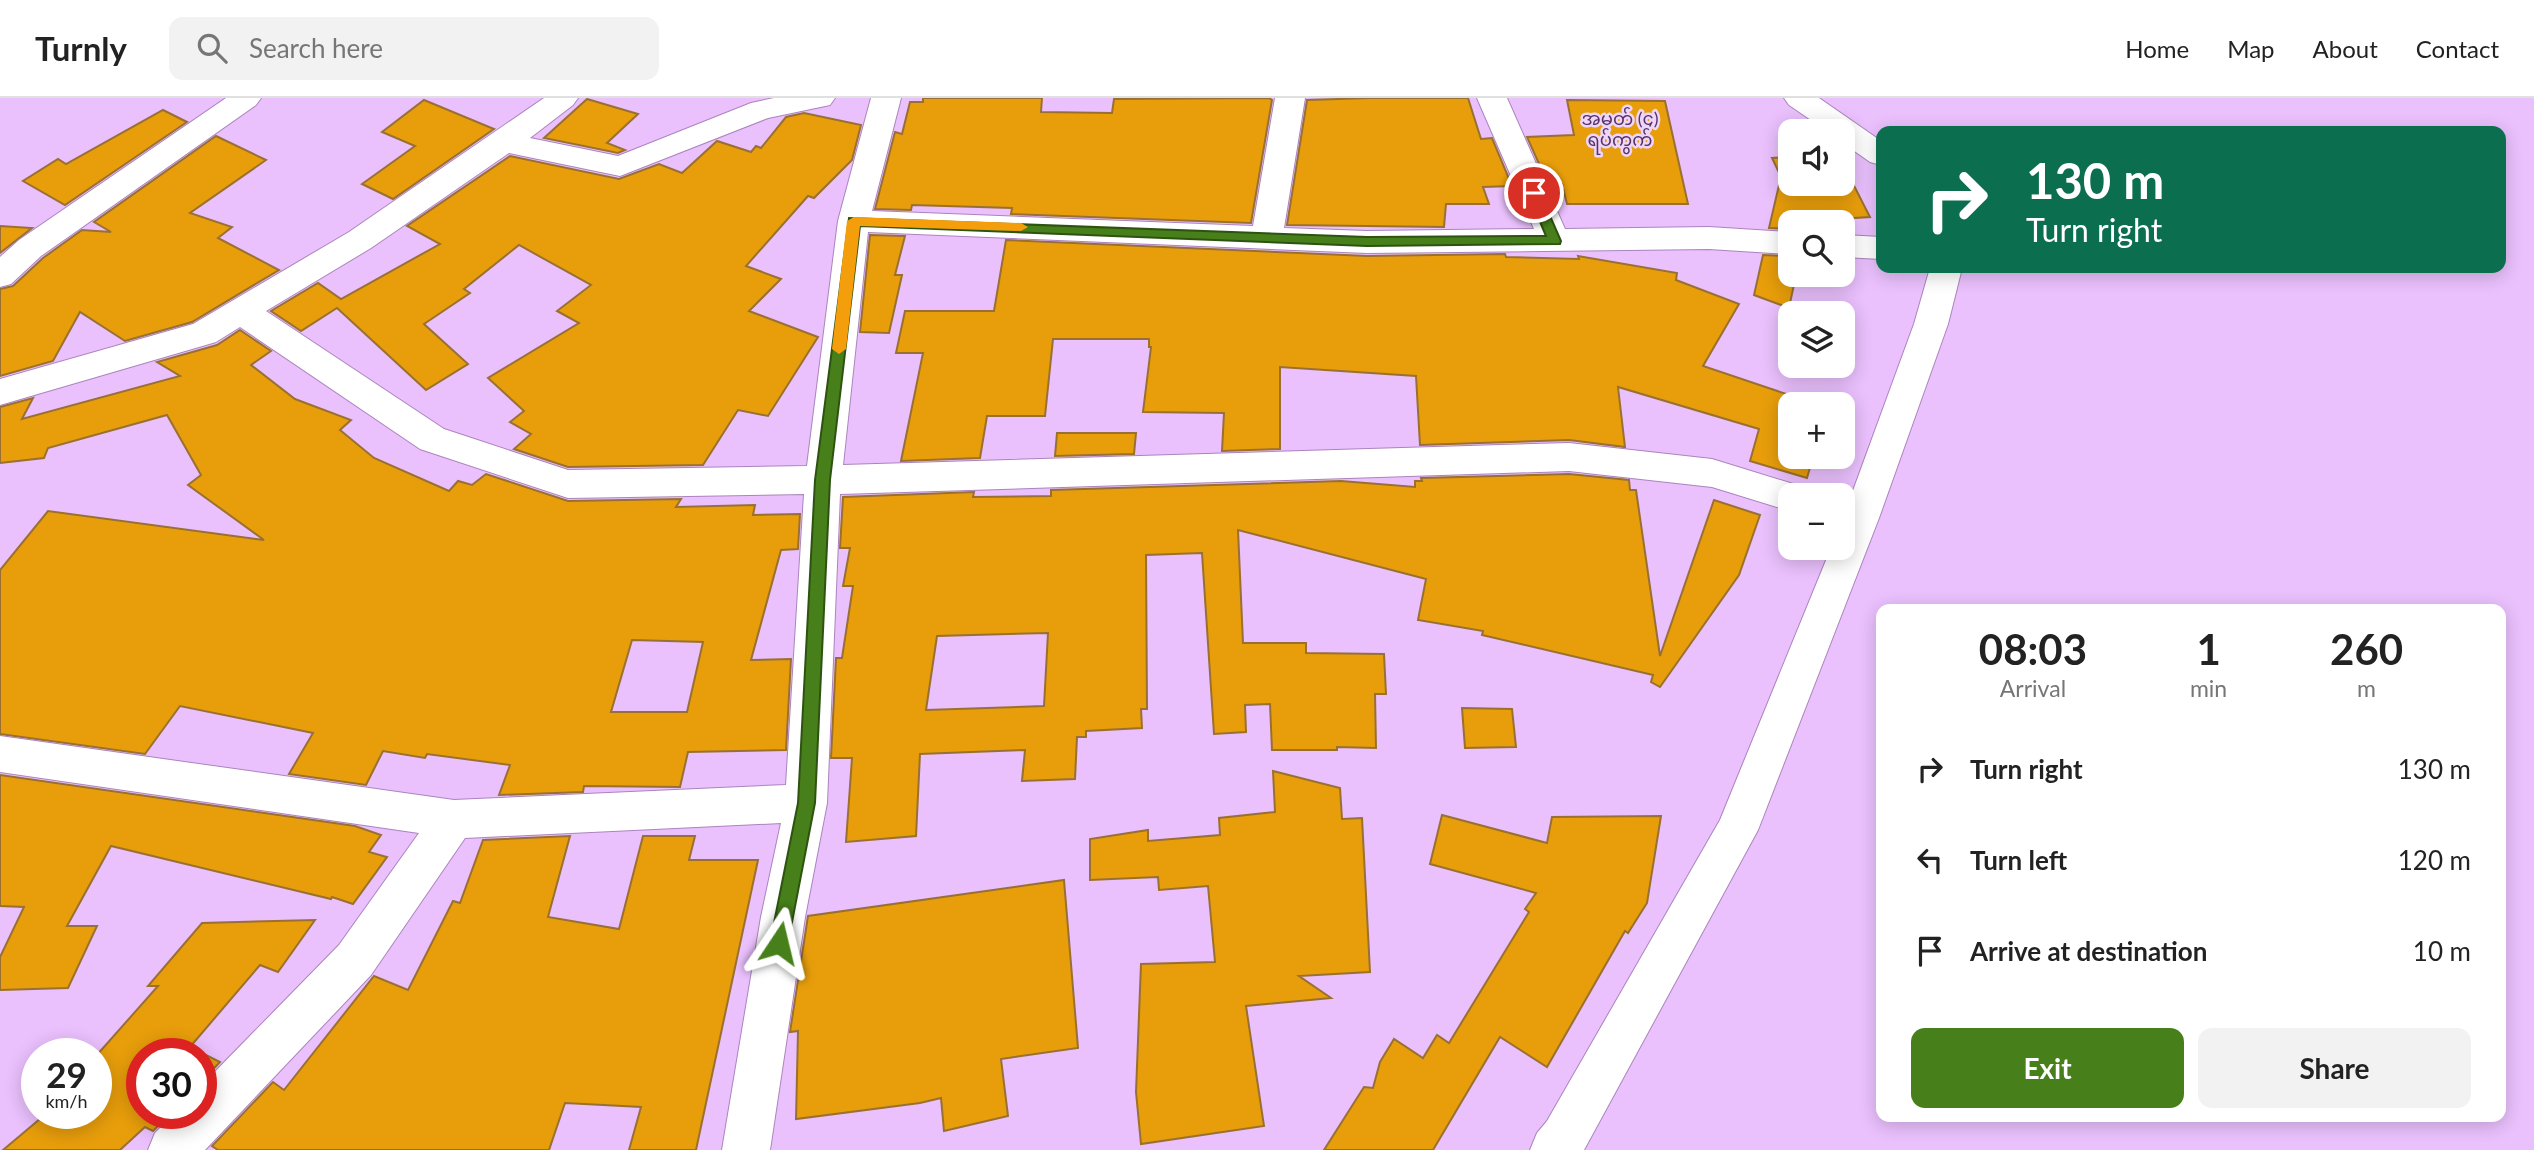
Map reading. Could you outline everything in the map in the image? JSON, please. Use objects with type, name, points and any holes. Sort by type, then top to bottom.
[{"type":"street","points":[[0,276],[30,248],[246,98]]},
{"type":"street","points":[[504,142],[620,166],[761,110],[820,98]]},
{"type":"street","points":[[746,1150],[783,917],[806,803],[823,480],[854,221],[886,98]]},
{"type":"street","points":[[1268,236],[1290,98]]},
{"type":"street","points":[[1492,98],[1555,241]]},
{"type":"street","points":[[1799,98],[1876,152]]},
{"type":"street","points":[[0,392],[204,333],[360,240],[504,142],[559,99]]},
{"type":"street","points":[[854,221],[1367,242],[1709,238],[1778,242]]},
{"type":"street","points":[[1855,247],[1876,248]]},
{"type":"street","points":[[1855,508],[1931,324],[1945,273]]},
{"type":"street","points":[[241,311],[432,439],[568,484],[823,480],[1569,457],[1712,473],[1778,492]]},
{"type":"street","points":[[1553,1150],[1564,1138],[1737,830],[1836,560]]},
{"type":"street","points":[[0,754],[454,818],[806,803]]},
{"type":"street","points":[[172,1150],[355,960],[454,818]]},
{"type":"building","points":[[923,98],[1042,98],[1041,112],[1112,113],[1114,99],[1269,98],[1272,100],[1251,223],[1011,214],[1012,208],[912,205],[911,210],[875,209],[895,132],[902,134],[910,102],[923,102]]},
{"type":"building","points":[[1468,98],[1481,139],[1492,138],[1512,186],[1483,187],[1489,204],[1446,204],[1444,227],[1287,225],[1307,100]]},
{"type":"building","points":[[587,99],[638,114],[607,143],[625,150],[618,153],[544,138]]},
{"type":"building","points":[[424,100],[494,129],[393,199],[362,184],[415,146],[382,132]]},
{"type":"building","points":[[1567,100],[1665,101],[1688,204],[1567,204],[1562,184],[1548,184],[1527,137],[1574,135]]},
{"type":"building","points":[[163,110],[187,122],[65,205],[23,181],[58,159],[66,164]]},
{"type":"building","points":[[804,113],[861,125],[852,160],[814,198],[808,196],[746,266],[781,279],[749,311],[818,337],[768,416],[738,410],[703,465],[568,467],[514,449],[531,434],[510,422],[524,411],[488,378],[579,323],[557,311],[591,285],[519,245],[464,289],[470,293],[424,324],[468,364],[426,390],[337,308],[301,331],[271,311],[318,283],[341,299],[440,244],[407,226],[510,156],[619,179],[659,164],[682,173],[717,141],[751,152],[756,146],[761,148],[786,117]]},
{"type":"building","points":[[216,136],[266,160],[190,213],[232,227],[218,238],[279,270],[192,322],[125,341],[80,312],[53,361],[0,376],[0,289],[13,286],[43,258],[82,230],[111,232],[94,222]]},
{"type":"building","points":[[1772,158],[1778,158],[1778,170]]},
{"type":"building","points":[[1855,188],[1870,217],[1855,218],[1855,210],[1778,210],[1778,228],[1769,228],[1778,189],[1778,196],[1855,196]]},
{"type":"building","points":[[0,226],[32,228],[0,253]]},
{"type":"building","points":[[870,235],[905,236],[895,275],[902,275],[889,333],[860,332]]},
{"type":"building","points":[[1006,240],[1367,256],[1505,254],[1506,257],[1579,259],[1578,256],[1677,273],[1676,280],[1739,304],[1703,366],[1780,392],[1778,392],[1778,469],[1810,469],[1807,478],[1750,461],[1759,429],[1618,387],[1625,447],[1569,440],[1420,445],[1416,376],[1280,367],[1280,449],[1222,451],[1224,413],[1143,412],[1151,347],[1149,339],[1053,339],[1045,416],[987,416],[980,458],[901,461],[923,353],[896,353],[905,311],[994,311]]},
{"type":"building","points":[[1763,255],[1778,256],[1778,287],[1793,287],[1790,301],[1778,301],[1778,304],[1754,295]]},
{"type":"building","points":[[240,330],[271,351],[251,365],[295,399],[351,420],[340,430],[374,458],[449,491],[458,481],[472,485],[486,474],[568,501],[681,499],[676,507],[755,505],[753,515],[800,514],[798,549],[781,550],[751,660],[791,659],[786,750],[688,752],[680,787],[584,786],[583,792],[499,795],[510,765],[427,754],[425,758],[383,751],[366,785],[289,774],[313,733],[180,706],[145,754],[0,734],[0,570],[48,511],[264,540],[188,485],[201,475],[167,415],[48,448],[44,458],[0,463],[0,407],[33,398],[22,419],[180,376],[157,362],[217,345]],"holes":[[[632,640],[703,642],[687,712],[611,712]]]},
{"type":"building","points":[[1057,433],[1136,433],[1134,454],[1055,456]]},
{"type":"building","points":[[1569,474],[1629,480],[1630,490],[1636,490],[1660,656],[1714,500],[1760,515],[1739,575],[1660,687],[1651,682],[1653,675],[1482,635],[1483,631],[1418,620],[1426,579],[1238,530],[1243,643],[1306,643],[1306,653],[1384,654],[1386,694],[1375,694],[1376,748],[1272,750],[1270,704],[1245,705],[1246,732],[1214,734],[1202,553],[1146,555],[1147,709],[1141,709],[1142,728],[1086,731],[1086,737],[1077,737],[1075,779],[1022,781],[1025,750],[920,754],[916,836],[846,842],[852,758],[831,758],[836,658],[842,658],[853,586],[843,586],[850,548],[840,548],[843,497],[974,492],[973,497],[1051,496],[1051,490],[1341,481],[1415,487],[1415,481],[1422,481],[1421,478]],"holes":[[[1048,633],[1044,706],[926,710],[937,636]]]},
{"type":"building","points":[[1462,708],[1512,709],[1516,747],[1465,748]]},
{"type":"building","points":[[1273,771],[1340,788],[1342,819],[1362,818],[1370,972],[1299,976],[1331,998],[1246,1006],[1264,1126],[1141,1144],[1136,1092],[1141,964],[1215,962],[1208,886],[1159,890],[1158,877],[1090,880],[1090,839],[1148,830],[1148,841],[1220,835],[1219,818],[1275,812]]},
{"type":"building","points":[[0,775],[355,826],[381,835],[369,852],[387,857],[353,904],[111,846],[67,926],[97,926],[68,988],[0,990],[0,957],[24,907],[0,906]]},
{"type":"building","points":[[1442,815],[1547,843],[1552,817],[1661,816],[1647,903],[1628,933],[1625,931],[1547,1067],[1500,1037],[1433,1150],[1324,1150],[1364,1087],[1373,1088],[1380,1062],[1394,1039],[1423,1058],[1437,1035],[1449,1043],[1529,912],[1525,909],[1536,893],[1430,864]]},
{"type":"building","points":[[570,836],[548,917],[619,929],[643,836],[695,836],[689,860],[758,860],[696,1150],[629,1150],[641,1107],[565,1103],[549,1150],[218,1150],[212,1146],[273,1082],[284,1090],[374,976],[408,990],[453,901],[460,903],[483,840]]},
{"type":"building","points":[[1064,880],[1078,1048],[1001,1059],[1008,1116],[944,1131],[941,1098],[796,1119],[798,1031],[790,1032],[808,916]]},
{"type":"building","points":[[315,920],[278,972],[260,965],[198,1038],[126,1038],[126,1129],[143,1129],[120,1150],[3,1150],[28,1129],[112,1129],[112,1038],[158,986],[148,986],[202,923]]},
{"type":"slow traffic","points":[[839,349],[854,221],[1021,227]]},
{"type":"district","name":"အမှတ် (၄) ရပ်ကွက်","points":[[1620,128]]},
{"type":"route","points":[[779,943],[806,803],[823,480],[854,221],[1367,242],[1555,241],[1534,193]]}]
